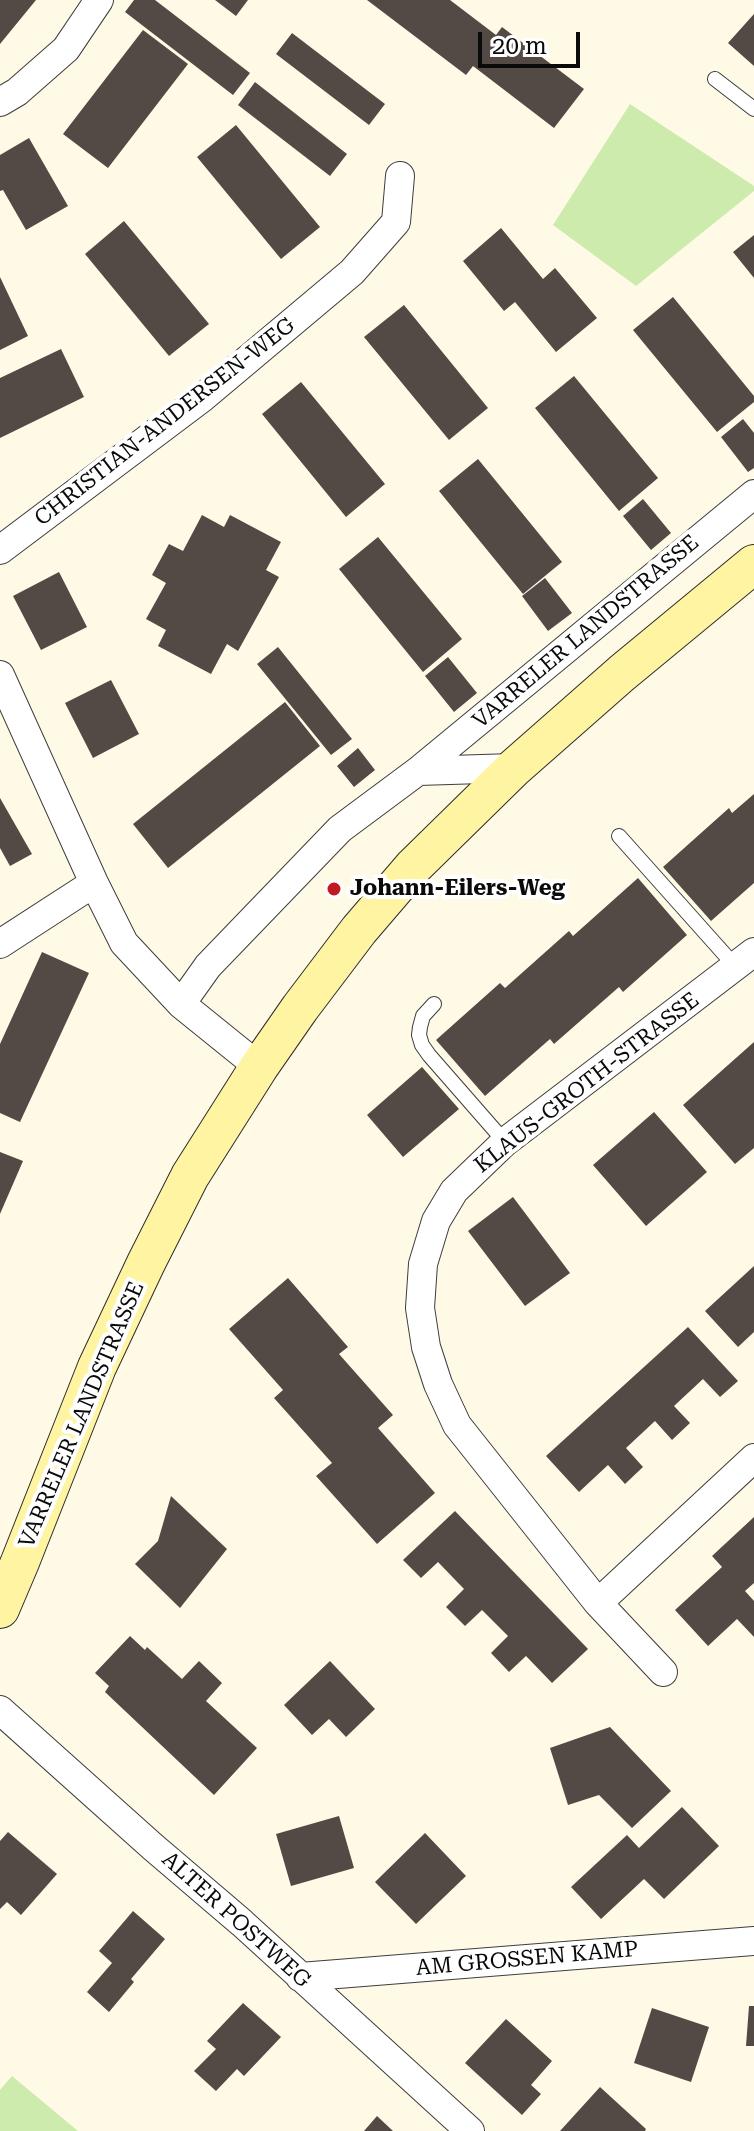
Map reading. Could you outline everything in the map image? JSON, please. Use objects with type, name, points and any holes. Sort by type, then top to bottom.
[{"type":"main road","name":"VARRELER LANDSTRASSE","points":[[0,1609],[97,1367],[146,1263],[190,1176],[300,1008],[413,867],[514,768],[622,673],[754,564]]},
{"type":"street","points":[[0,102],[17,92],[66,49],[99,0]]},
{"type":"street","name":"CHRISTIAN-ANDERSEN-WEG","points":[[0,550],[202,398],[352,272],[396,222],[400,176]]},
{"type":"street","name":"VARRELER LANDSTRASSE","points":[[181,1004],[208,966],[340,829],[418,771],[754,494]]},
{"type":"street","points":[[0,675],[124,943],[181,1004],[259,1067]]},
{"type":"street","points":[[418,771],[514,768]]},
{"type":"street","points":[[0,944],[94,883]]},
{"type":"street","name":"KLAUS-GROTH-STRASSE","points":[[663,1672],[598,1603],[457,1425],[438,1384],[426,1347],[420,1308],[423,1264],[436,1221],[454,1191],[505,1142],[744,959]]},
{"type":"street","points":[[598,1603],[754,1458]]},
{"type":"street","name":"ALTER POSTWEG","points":[[0,1710],[242,1923],[470,2131]]},
{"type":"street","name":"AM GROSSEN KAMP","points":[[300,1977],[754,1941]]},
{"type":"lane","points":[[715,79],[754,109]]},
{"type":"lane","points":[[619,836],[744,959]]},
{"type":"lane","points":[[434,1004],[423,1016],[419,1035],[422,1045],[505,1142]]},
{"type":"green space","points":[[630,104],[754,186],[754,191],[636,286],[553,225]]},
{"type":"green space","points":[[12,2076],[78,2131],[0,2131],[0,2090]]},
{"type":"building","points":[[0,0],[36,0],[0,44]]},
{"type":"building","points":[[134,0],[155,0],[250,73],[233,95],[125,12]]},
{"type":"building","points":[[215,0],[248,0],[236,16]]},
{"type":"building","points":[[367,0],[450,0],[496,35],[502,27],[584,89],[554,128],[473,66],[466,75]]},
{"type":"building","points":[[754,14],[754,66],[728,43]]},
{"type":"building","points":[[143,30],[188,64],[108,168],[63,134]]},
{"type":"building","points":[[292,33],[385,104],[369,125],[276,54]]},
{"type":"building","points":[[255,82],[347,154],[330,176],[238,105]]},
{"type":"building","points":[[236,125],[320,227],[281,259],[197,157]]},
{"type":"building","points":[[29,138],[68,206],[26,230],[3,190],[0,191],[0,155]]},
{"type":"building","points":[[124,221],[209,324],[169,356],[85,254]]},
{"type":"building","points":[[501,228],[543,279],[555,268],[597,318],[556,352],[515,302],[504,311],[463,261]]},
{"type":"building","points":[[754,235],[754,278],[733,252]]},
{"type":"building","points":[[0,277],[28,336],[0,350]]},
{"type":"building","points":[[673,297],[754,396],[754,402],[717,432],[633,330]]},
{"type":"building","points":[[404,305],[488,408],[449,440],[364,337]]},
{"type":"building","points":[[61,349],[84,397],[0,438],[0,378]]},
{"type":"building","points":[[574,376],[658,478],[619,511],[535,408]]},
{"type":"building","points":[[301,382],[385,484],[346,517],[262,414]]},
{"type":"building","points":[[743,419],[754,433],[754,468],[748,472],[721,437]]},
{"type":"building","points":[[478,459],[562,562],[523,594],[439,491]]},
{"type":"building","points":[[643,499],[671,533],[651,550],[623,516]]},
{"type":"building","points":[[202,515],[224,527],[230,515],[281,542],[266,570],[279,577],[238,651],[227,644],[211,674],[158,646],[166,630],[146,619],[166,583],[152,575],[169,544],[183,551]]},
{"type":"building","points":[[378,537],[462,639],[423,672],[339,569]]},
{"type":"building","points":[[59,572],[87,627],[41,650],[13,596]]},
{"type":"building","points":[[545,578],[572,613],[548,631],[522,596]]},
{"type":"building","points":[[278,647],[352,739],[331,755],[257,664]]},
{"type":"building","points":[[448,657],[477,693],[454,712],[425,676]]},
{"type":"building","points":[[111,680],[139,734],[93,758],[65,703]]},
{"type":"building","points":[[285,702],[320,746],[168,868],[133,824]]},
{"type":"building","points":[[358,748],[375,770],[354,787],[337,766]]},
{"type":"building","points":[[754,794],[754,883],[711,921],[663,867],[729,808],[732,813]]},
{"type":"building","points":[[0,798],[32,854],[10,866],[0,848]]},
{"type":"building","points":[[638,878],[687,935],[623,992],[619,987],[554,1044],[550,1039],[485,1096],[436,1040],[500,983],[505,988],[569,931],[573,936]]},
{"type":"building","points":[[42,952],[89,973],[20,1122],[0,1113],[0,1044]]},
{"type":"building","points":[[754,1042],[754,1148],[735,1164],[683,1105]]},
{"type":"building","points":[[422,1067],[459,1109],[403,1157],[367,1115]]},
{"type":"building","points":[[654,1112],[707,1172],[646,1226],[593,1165]]},
{"type":"building","points":[[0,1152],[23,1161],[0,1214]]},
{"type":"building","points":[[513,1197],[570,1273],[525,1306],[468,1231]]},
{"type":"building","points":[[754,1266],[754,1332],[738,1347],[705,1311]]},
{"type":"building","points":[[288,1278],[348,1347],[339,1354],[393,1415],[378,1428],[435,1493],[377,1544],[316,1476],[332,1463],[274,1398],[283,1390],[229,1329]]},
{"type":"building","points":[[688,1327],[738,1381],[720,1397],[703,1379],[674,1406],[690,1423],[672,1440],[655,1421],[626,1448],[643,1467],[625,1484],[608,1465],[579,1492],[546,1456]]},
{"type":"building","points":[[171,1496],[227,1549],[180,1608],[135,1564],[158,1541]]},
{"type":"building","points":[[455,1511],[588,1649],[552,1683],[526,1656],[509,1672],[491,1653],[508,1636],[482,1610],[465,1626],[446,1607],[464,1589],[438,1562],[421,1578],[403,1560]]},
{"type":"building","points":[[754,1517],[754,1583],[745,1591],[754,1601],[754,1637],[737,1619],[708,1646],[675,1610],[722,1567],[712,1556]]},
{"type":"building","points":[[130,1636],[182,1679],[199,1661],[222,1683],[206,1701],[257,1748],[214,1795],[105,1692],[109,1686],[95,1673]]},
{"type":"building","points":[[330,1661],[375,1709],[346,1737],[329,1719],[312,1735],[284,1705]]},
{"type":"building","points":[[610,1727],[671,1791],[632,1828],[599,1795],[568,1805],[550,1748]]},
{"type":"building","points":[[682,1807],[719,1846],[664,1899],[644,1879],[601,1919],[571,1887],[627,1835],[639,1848]]},
{"type":"building","points":[[339,1816],[354,1868],[291,1886],[276,1834]]},
{"type":"building","points":[[8,1832],[57,1874],[21,1915],[7,1902],[0,1909],[0,1841]]},
{"type":"building","points":[[425,1833],[466,1876],[416,1924],[375,1882]]},
{"type":"building","points":[[133,1911],[165,1939],[131,1979],[134,1982],[109,2012],[87,1992],[112,1963],[99,1951]]},
{"type":"building","points":[[243,2003],[281,2037],[244,2076],[237,2069],[216,2091],[194,2071],[216,2049],[207,2041]]},
{"type":"building","points":[[749,2006],[754,2006],[754,2046],[746,2046]]},
{"type":"building","points":[[652,2008],[709,2027],[691,2082],[634,2063]]},
{"type":"building","points":[[506,2019],[552,2061],[531,2085],[541,2094],[522,2115],[465,2063]]},
{"type":"building","points":[[600,2087],[646,2129],[645,2131],[560,2131]]},
{"type":"building","points":[[377,2116],[393,2131],[364,2131]]},
{"type":"place","name":"Johann-Eilers-Weg","points":[[334,889]]}]
